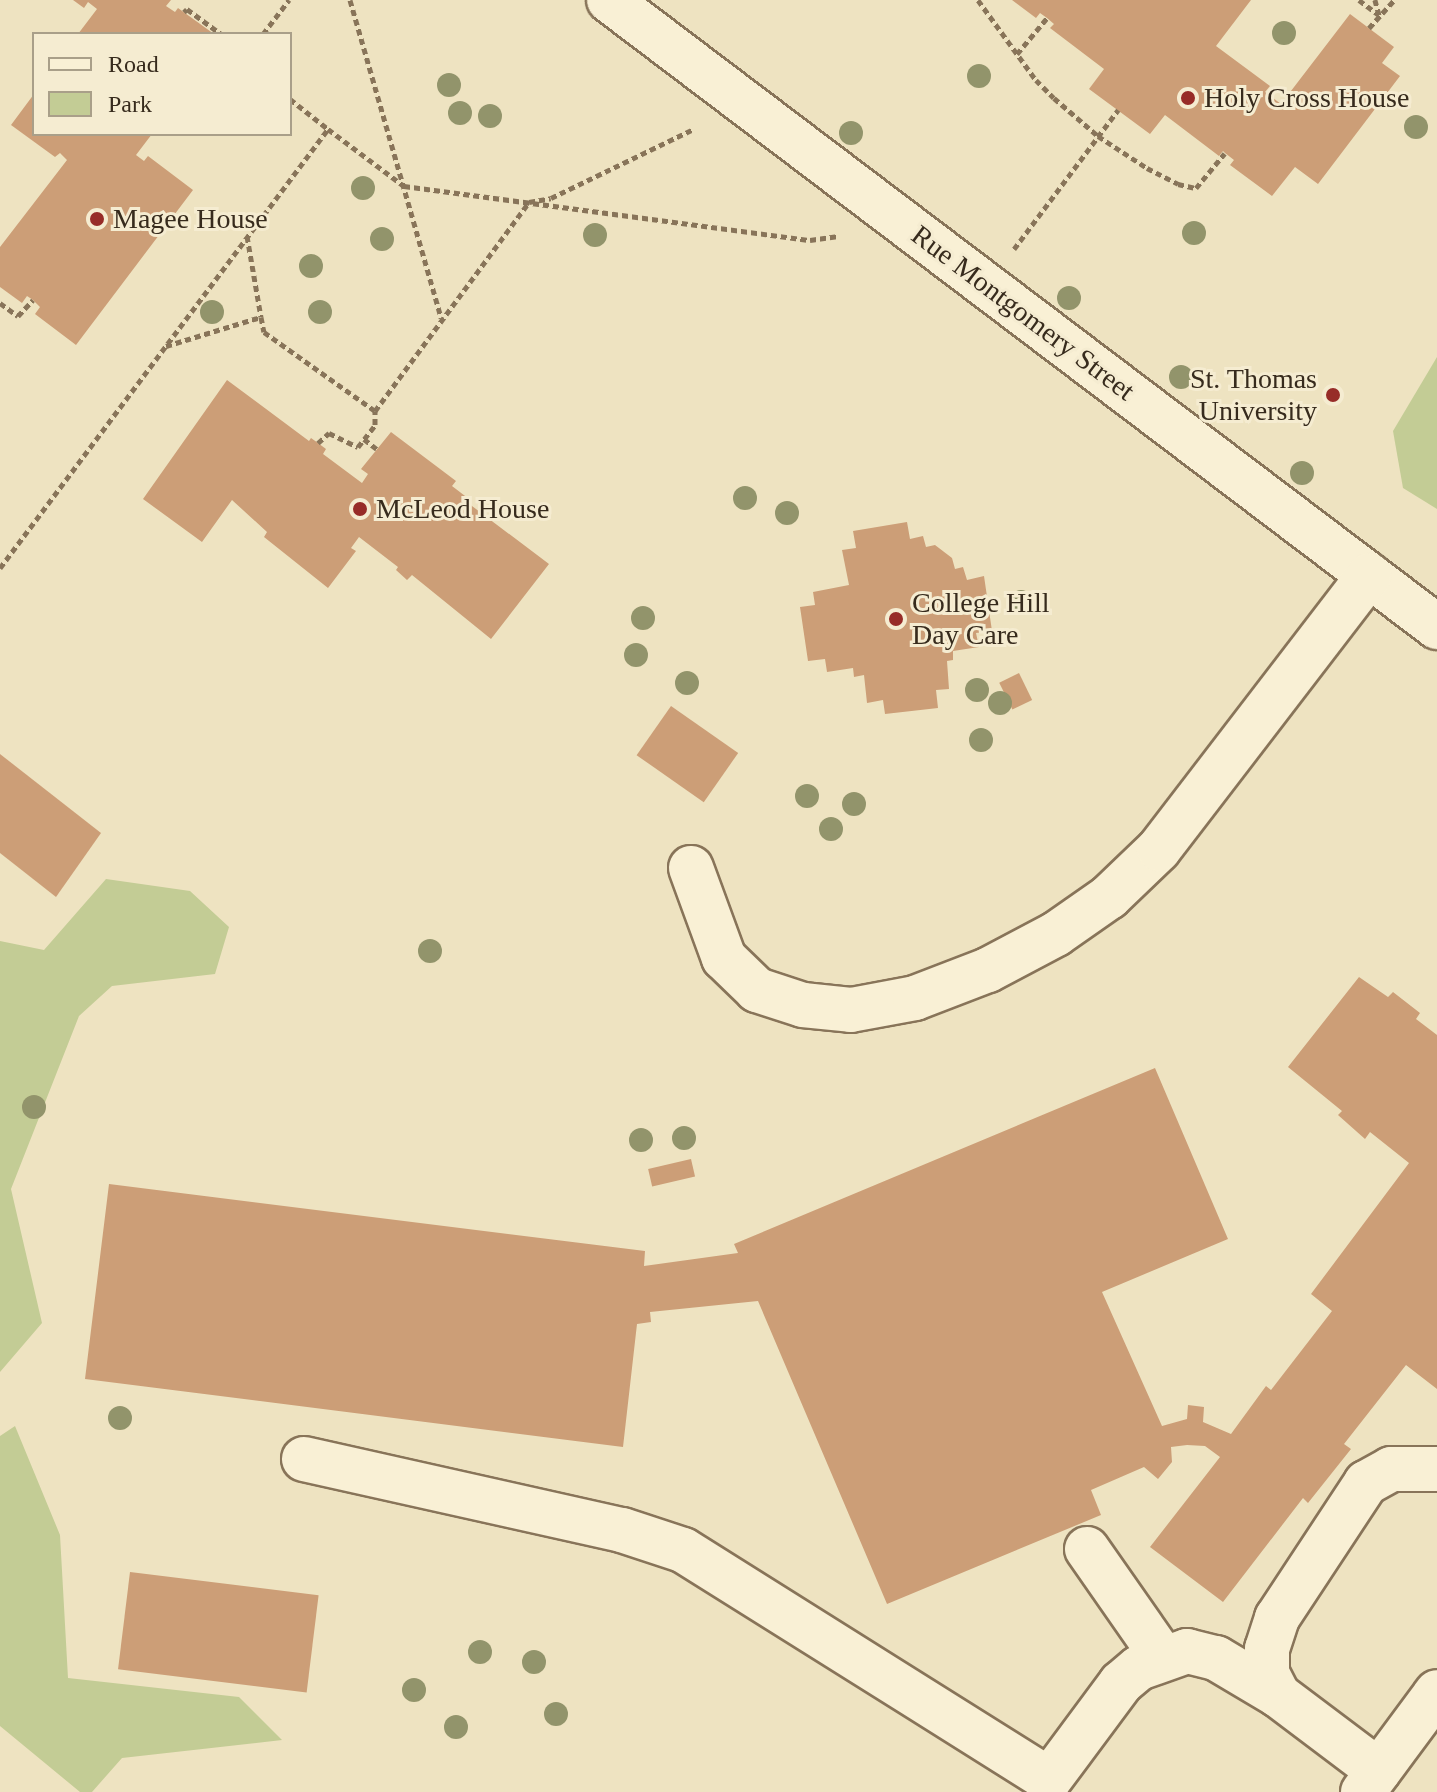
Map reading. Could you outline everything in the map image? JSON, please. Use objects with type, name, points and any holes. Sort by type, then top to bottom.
[{"type":"street","name":"Rue Montgomery Street","points":[[609,0],[1437,627]]},
{"type":"street","points":[[691,868],[724,958],[757,990],[803,1005],[851,1010],[915,998],[988,970],[1056,934],[1109,897],[1159,849],[1369,575]]},
{"type":"street","points":[[304,1459],[622,1530],[683,1550],[1049,1780],[1121,1683],[1139,1668],[1187,1651],[1216,1658],[1278,1695],[1371,1781],[1437,1692]]},
{"type":"street","points":[[1278,1695],[1267,1673],[1267,1649],[1277,1618],[1366,1483],[1391,1469],[1437,1469]]},
{"type":"street","points":[[1087,1549],[1163,1658]]},
{"type":"path","points":[[265,32],[289,0]]},
{"type":"path","points":[[350,0],[442,319]]},
{"type":"path","points":[[978,0],[1036,80],[1098,136],[1147,168],[1189,187],[1200,186],[1225,153]]},
{"type":"path","points":[[1359,0],[1379,15]]},
{"type":"path","points":[[1375,0],[1379,15]]},
{"type":"path","points":[[1369,28],[1394,0]]},
{"type":"path","points":[[184,12],[187,9],[218,32]]},
{"type":"path","points":[[1017,54],[1047,18]]},
{"type":"path","points":[[292,101],[404,186],[810,240],[837,236]]},
{"type":"path","points":[[987,286],[1118,110]]},
{"type":"path","points":[[0,568],[246,234],[328,129]]},
{"type":"path","points":[[318,443],[329,433],[358,447],[375,425],[375,411],[529,202],[551,198],[694,129]]},
{"type":"path","points":[[246,234],[264,332],[375,411]]},
{"type":"path","points":[[0,303],[18,316],[33,300]]},
{"type":"path","points":[[165,346],[261,317]]},
{"type":"path","points":[[364,439],[377,449]]},
{"type":"green space","points":[[1437,357],[1437,509],[1403,488],[1393,431]]},
{"type":"green space","points":[[106,879],[190,891],[229,927],[215,974],[112,986],[79,1016],[11,1189],[42,1323],[0,1372],[0,941],[44,950]]},
{"type":"green space","points":[[15,1426],[60,1535],[68,1678],[239,1697],[282,1740],[122,1758],[92,1792],[80,1792],[0,1726],[0,1436]]},
{"type":"building","points":[[73,0],[171,0],[166,6],[175,12],[178,8],[211,32],[80,32],[97,9],[88,2],[84,8]]},
{"type":"building","name":"Holy Cross House","points":[[1012,0],[1251,0],[1216,46],[1270,86],[1265,92],[1281,104],[1350,14],[1394,47],[1382,63],[1400,76],[1318,184],[1295,167],[1272,196],[1230,165],[1234,160],[1223,151],[1219,156],[1165,115],[1150,134],[1089,89],[1104,69],[1050,28],[1054,24],[1047,18],[1040,13],[1036,18]]},
{"type":"building","name":"Magee House","points":[[32,97],[32,136],[150,136],[136,155],[144,161],[148,156],[193,190],[76,345],[35,314],[40,307],[33,300],[27,296],[22,303],[0,287],[0,247],[67,160],[60,153],[55,157],[11,125]]},
{"type":"building","name":"McLeod House","points":[[227,380],[309,441],[311,438],[326,449],[323,454],[362,483],[368,474],[361,469],[391,432],[456,481],[452,486],[469,499],[468,503],[549,564],[491,639],[412,575],[407,580],[396,570],[398,567],[359,537],[351,548],[356,551],[328,588],[264,537],[267,532],[232,500],[202,542],[143,499]]},
{"type":"building","name":"College Hill Day Care","points":[[907,522],[910,539],[923,536],[926,547],[935,545],[952,558],[955,569],[963,567],[967,580],[984,576],[992,631],[976,633],[979,647],[953,651],[953,660],[947,661],[949,689],[936,690],[938,708],[885,714],[883,700],[867,703],[864,675],[854,677],[853,668],[827,672],[825,659],[808,661],[800,607],[815,605],[813,592],[849,585],[842,550],[856,548],[853,531]]},
{"type":"building","points":[[1019,673],[1032,700],[1012,710],[999,683]]},
{"type":"building","points":[[671,706],[738,753],[704,802],[637,755]]},
{"type":"building","points":[[0,754],[101,833],[56,897],[0,853]]},
{"type":"building","points":[[1359,977],[1388,997],[1393,992],[1420,1013],[1416,1019],[1437,1035],[1437,1389],[1406,1365],[1344,1444],[1351,1449],[1308,1503],[1303,1498],[1223,1602],[1150,1547],[1220,1457],[1205,1446],[1187,1445],[1171,1447],[1172,1462],[1158,1479],[1144,1467],[1091,1490],[1101,1515],[887,1604],[758,1301],[650,1312],[651,1322],[637,1324],[623,1447],[85,1379],[109,1184],[645,1251],[644,1266],[738,1253],[734,1244],[1155,1068],[1228,1239],[1102,1292],[1162,1426],[1187,1419],[1188,1405],[1204,1407],[1203,1422],[1231,1434],[1266,1386],[1271,1390],[1332,1311],[1311,1294],[1409,1163],[1370,1132],[1365,1139],[1338,1115],[1342,1111],[1288,1067]]},
{"type":"building","points":[[691,1159],[695,1177],[652,1186],[648,1169]]},
{"type":"building","points":[[130,1572],[319,1595],[307,1692],[118,1669]]},
{"type":"place","name":"Holy Cross House","points":[[1188,98]]},
{"type":"place","name":"Magee House","points":[[97,219]]},
{"type":"place","name":"St. Thomas University","points":[[1333,395]]},
{"type":"place","name":"McLeod House","points":[[360,509]]},
{"type":"place","name":"College Hill Day Care","points":[[896,619]]}]
